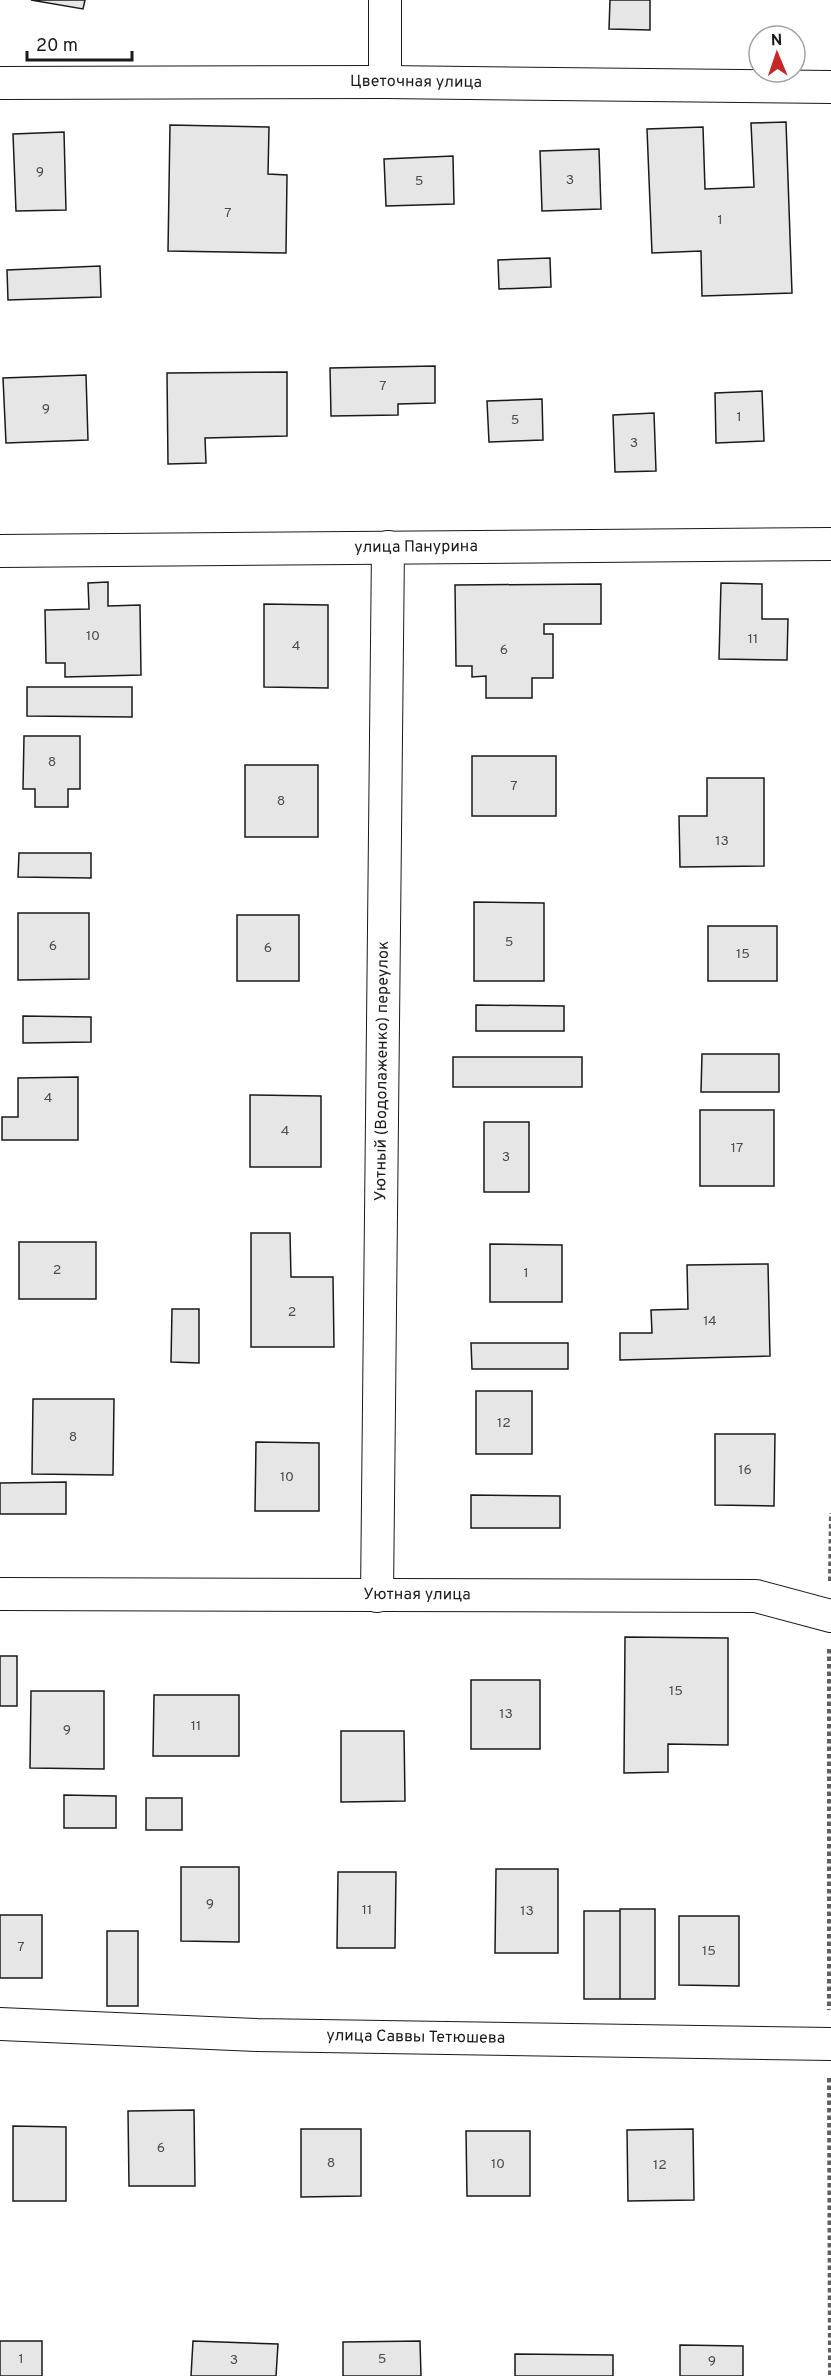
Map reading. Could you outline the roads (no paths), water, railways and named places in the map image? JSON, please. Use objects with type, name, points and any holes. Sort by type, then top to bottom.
[{"type":"street","points":[[385,0],[385,82]]},
{"type":"street","name":"Цветочная улица","points":[[0,83],[385,82],[831,87]]},
{"type":"street","name":"улица Панурина","points":[[0,550],[831,544]]},
{"type":"street","name":"Уютный (Водолаженко) переулок","points":[[377,1596],[388,547]]},
{"type":"street","name":"Уютная улица","points":[[0,1594],[756,1596],[830,1616]]},
{"type":"street","name":"улица Саввы Тетюшева","points":[[0,2024],[257,2035],[830,2044]]}]
